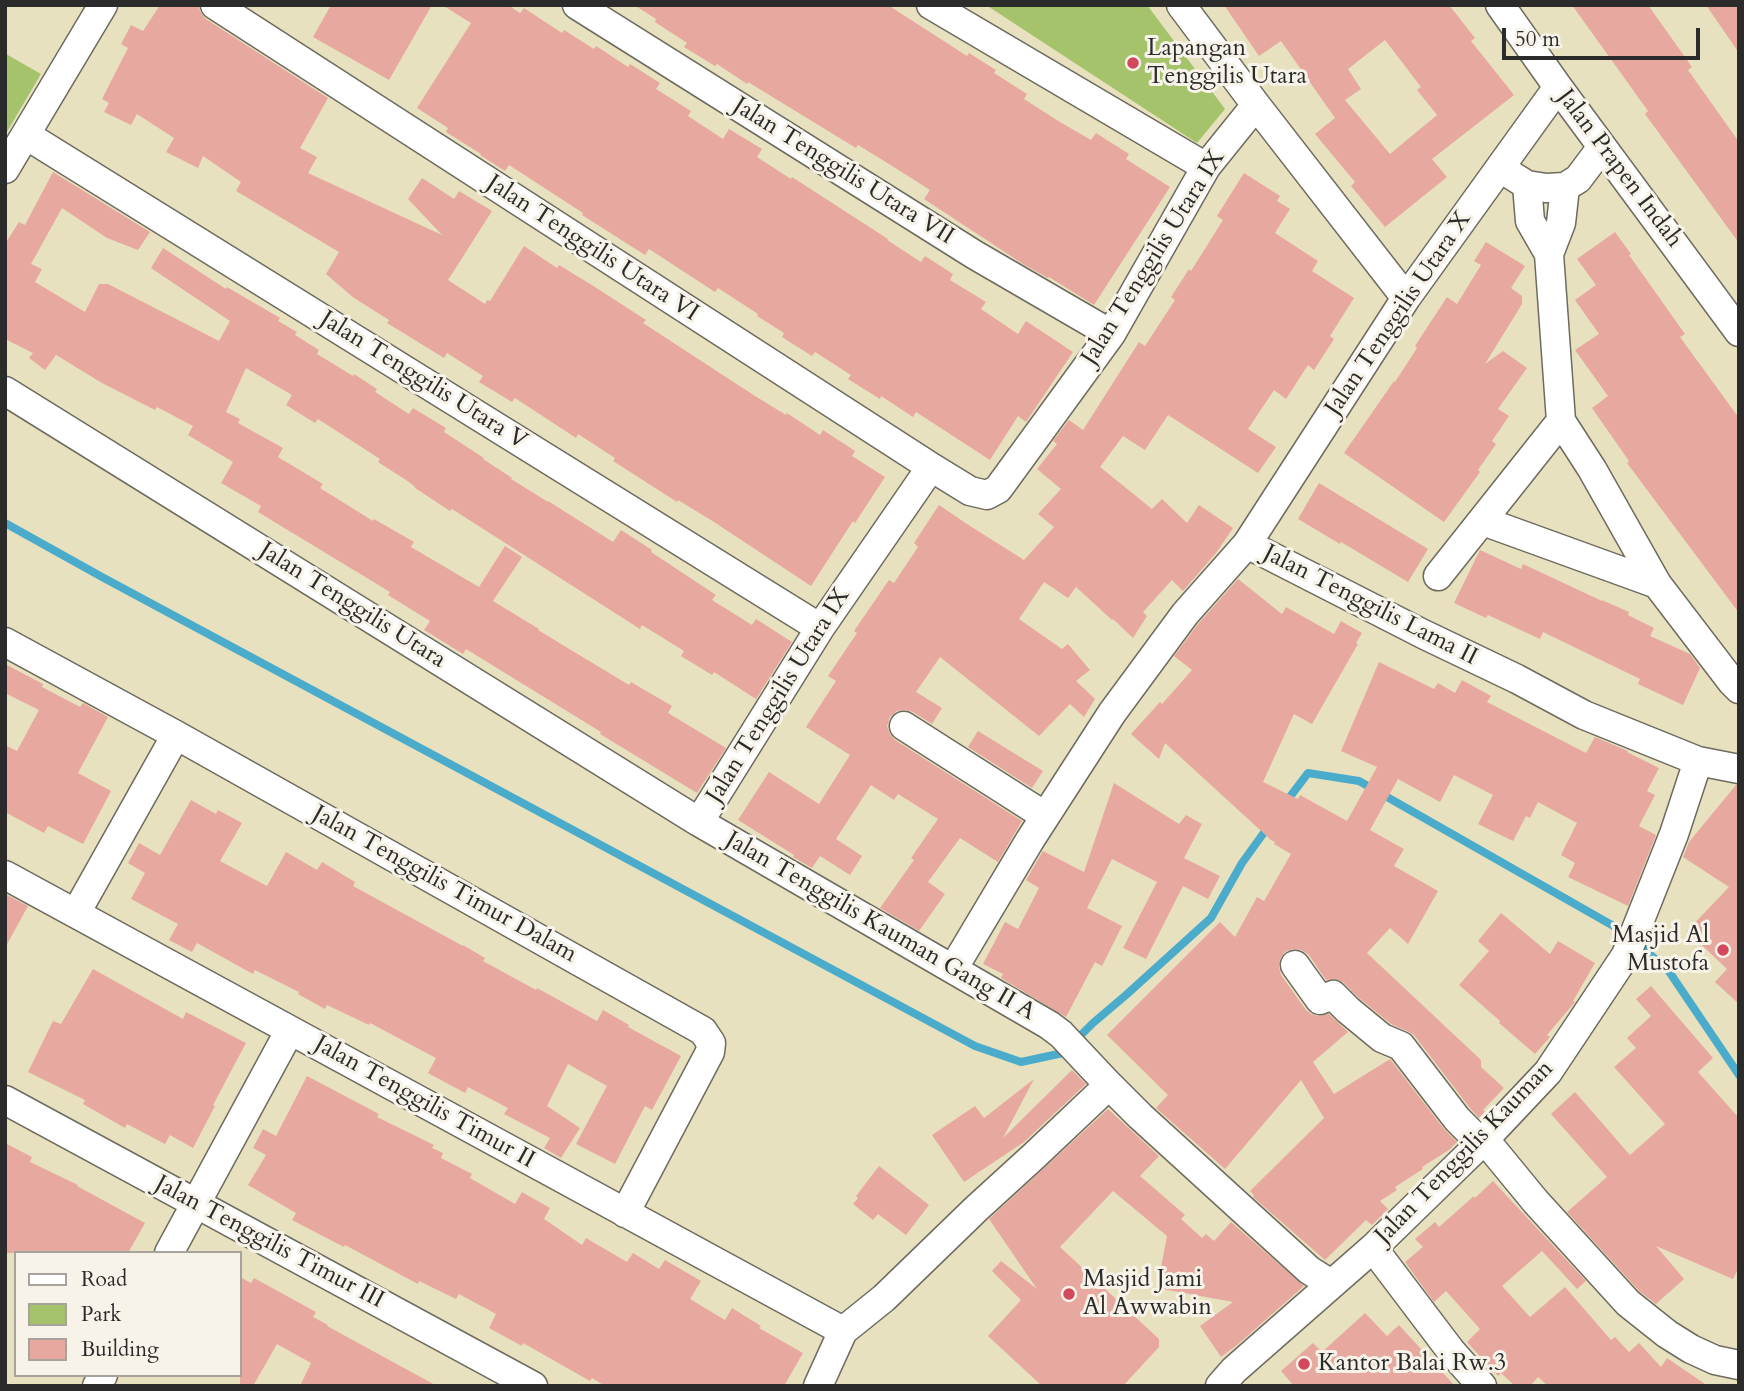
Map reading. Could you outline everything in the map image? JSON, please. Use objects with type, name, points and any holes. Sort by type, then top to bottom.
[{"type":"street","points":[[5,169],[103,5]]},
{"type":"street","name":"Jalan Tenggilis Utara VI","points":[[215,5],[970,491]]},
{"type":"street","name":"Jalan Tenggilis Utara VII","points":[[577,5],[963,248],[1111,334]]},
{"type":"street","points":[[931,5],[1206,167]]},
{"type":"street","points":[[1181,5],[1406,298]]},
{"type":"street","name":"Jalan Prapen Indah","points":[[1500,5],[1739,332]]},
{"type":"street","name":"Jalan Tenggilis Utara X","points":[[1247,544],[1406,298],[1558,87]]},
{"type":"street","name":"Jalan Tenggilis Utara IX","points":[[970,491],[988,495],[998,489],[1111,334],[1206,167],[1256,105]]},
{"type":"street","name":"Jalan Tenggilis Utara V","points":[[26,135],[820,628]]},
{"type":"street","points":[[1500,168],[1527,185],[1565,187],[1578,179],[1602,147]]},
{"type":"street","points":[[1527,185],[1530,221],[1549,254]]},
{"type":"street","points":[[1565,187],[1562,220],[1549,254],[1561,421],[1657,584],[1739,689]]},
{"type":"street","name":"Jalan Tenggilis Utara","points":[[5,391],[699,822]]},
{"type":"street","points":[[1437,576],[1561,421]]},
{"type":"street","name":"Jalan Tenggilis Utara IX","points":[[699,822],[820,628],[931,467]]},
{"type":"street","points":[[1483,521],[1657,584]]},
{"type":"street","name":"Jalan Tenggilis Lama II","points":[[953,969],[1045,816],[1112,713],[1185,614],[1247,544],[1584,715],[1698,761],[1739,769]]},
{"type":"street","name":"Jalan Tenggilis Timur Dalam","points":[[5,642],[703,1031],[711,1043],[710,1052],[625,1213]]},
{"type":"street","points":[[904,726],[1045,816]]},
{"type":"street","points":[[76,914],[176,735]]},
{"type":"street","name":"Jalan Tenggilis Kauman","points":[[1220,1386],[1234,1370],[1373,1248],[1483,1141],[1548,1072],[1626,955],[1674,834],[1698,761]]},
{"type":"street","name":"Jalan Tenggilis Kauman Gang II A","points":[[699,822],[1049,1025],[1061,1034],[1109,1086]]},
{"type":"street","name":"Jalan Tenggilis Timur II","points":[[5,875],[843,1331]]},
{"type":"street","points":[[1295,965],[1320,1000],[1333,995],[1382,1038],[1401,1046],[1457,1119],[1483,1141],[1628,1303],[1691,1349],[1715,1360],[1739,1365]]},
{"type":"street","points":[[170,1251],[290,1030]]},
{"type":"street","points":[[818,1386],[843,1331],[884,1298],[976,1208],[1109,1086],[1309,1270],[1331,1284]]},
{"type":"street","name":"Jalan Tenggilis Timur III","points":[[5,1100],[533,1386]]},
{"type":"street","points":[[1373,1248],[1451,1351],[1482,1386]]},
{"type":"green space","name":"Lapangan Tenggilis Utara","points":[[986,5],[1147,5],[1225,109],[1197,143]]},
{"type":"green space","points":[[6,54],[41,74],[5,135],[5,56]]},
{"type":"building","points":[[160,5],[198,5],[206,19],[328,98],[300,148],[317,157],[308,173],[442,235],[408,199],[422,178],[454,199],[459,191],[492,211],[448,280],[485,304],[487,300],[490,301],[524,246],[646,320],[643,323],[755,396],[820,435],[823,430],[855,451],[852,456],[885,477],[811,586],[714,522],[613,461],[615,458],[578,434],[576,438],[515,398],[512,402],[479,382],[483,376],[447,353],[444,358],[387,323],[389,320],[354,298],[326,274],[339,252],[236,191],[241,182],[203,156],[198,168],[166,152],[174,138],[137,114],[131,125],[104,112],[109,103],[102,99],[128,48],[121,44],[131,25],[143,31]]},
{"type":"building","points":[[331,5],[432,5],[389,80],[313,37]]},
{"type":"building","points":[[442,5],[508,5],[520,13],[524,8],[562,33],[564,30],[594,49],[596,46],[628,67],[630,64],[660,83],[656,89],[691,111],[688,116],[723,139],[729,129],[762,149],[757,157],[921,262],[925,256],[953,274],[950,280],[986,302],[981,309],[1018,334],[1026,321],[1073,352],[1026,422],[1018,416],[990,460],[916,412],[913,417],[848,379],[851,375],[815,352],[812,356],[782,337],[784,333],[718,288],[715,292],[649,249],[645,255],[509,165],[505,171],[446,132],[448,128],[417,108],[471,23]]},
{"type":"building","points":[[634,5],[888,5],[967,56],[969,53],[996,70],[994,73],[1027,94],[1024,99],[1060,122],[1091,140],[1096,133],[1129,154],[1126,159],[1170,187],[1094,305],[1023,264],[924,199],[930,190],[889,164],[858,145],[856,148],[748,82],[747,84],[684,47],[687,43]]},
{"type":"building","points":[[1224,5],[1449,5],[1475,38],[1471,41],[1514,95],[1432,159],[1447,177],[1385,227],[1351,186],[1355,182],[1315,134],[1335,118],[1281,41],[1259,56]],"holes":[[[1385,40],[1421,87],[1417,90],[1437,115],[1390,154],[1345,100],[1361,89],[1348,69]]]},
{"type":"building","points":[[1572,5],[1648,5],[1692,67],[1688,70],[1739,142],[1739,243],[1645,114],[1648,111]]},
{"type":"building","points":[[1706,5],[1739,5],[1739,53]]},
{"type":"building","points":[[53,172],[150,232],[138,250],[107,238],[62,208],[31,264],[42,269],[35,282],[85,312],[99,284],[108,284],[219,341],[230,321],[151,268],[163,248],[226,289],[227,287],[280,318],[278,321],[297,332],[295,335],[319,350],[317,354],[377,389],[375,392],[409,414],[413,408],[446,428],[444,432],[511,479],[613,542],[621,530],[716,595],[712,600],[752,625],[756,619],[792,642],[756,699],[714,672],[712,675],[681,656],[684,651],[642,625],[640,629],[452,509],[450,511],[378,462],[380,459],[318,419],[315,423],[286,405],[292,395],[246,368],[226,412],[240,419],[238,423],[283,448],[278,457],[323,484],[320,488],[373,521],[374,519],[414,542],[411,547],[479,587],[505,546],[522,557],[493,601],[629,685],[631,682],[672,706],[668,713],[726,748],[697,793],[466,649],[463,654],[424,630],[430,621],[388,595],[390,592],[258,512],[261,506],[221,483],[233,462],[188,435],[193,426],[102,383],[56,355],[45,370],[29,358],[33,353],[5,339],[5,244],[19,222],[25,225]]},
{"type":"building","points":[[1244,173],[1280,196],[1277,201],[1290,209],[1275,233],[1318,261],[1312,271],[1354,298],[1330,336],[1334,339],[1314,370],[1308,365],[1286,399],[1274,390],[1248,429],[1276,447],[1258,473],[1168,415],[1145,450],[1123,436],[1100,467],[1152,509],[1162,499],[1187,523],[1199,505],[1233,528],[1216,553],[1183,591],[1172,580],[1143,612],[1147,616],[1133,638],[1076,587],[1068,598],[1044,582],[1019,619],[1062,649],[1068,644],[1090,670],[1076,681],[1095,699],[1084,717],[1070,704],[1039,736],[940,657],[916,692],[942,708],[932,724],[905,710],[897,711],[890,717],[887,726],[895,740],[1022,821],[998,862],[960,838],[928,882],[945,894],[919,931],[880,908],[914,860],[911,858],[938,819],[898,794],[894,800],[871,785],[836,839],[862,856],[850,875],[820,856],[812,868],[738,820],[769,772],[819,804],[850,755],[806,727],[836,681],[828,676],[857,633],[854,631],[889,580],[894,583],[918,547],[914,543],[939,505],[1024,560],[1054,527],[1038,514],[1061,489],[1037,469],[1057,444],[1053,441],[1069,420],[1083,430],[1139,342],[1145,346],[1175,300],[1171,297],[1223,220],[1217,216]]},
{"type":"building","points":[[1615,232],[1685,334],[1680,337],[1739,418],[1739,613],[1627,463],[1629,461],[1592,408],[1608,396],[1575,350],[1599,334],[1575,300],[1596,285],[1577,259]]},
{"type":"building","points":[[1486,242],[1525,266],[1511,288],[1522,296],[1522,304],[1485,364],[1503,351],[1527,368],[1498,409],[1509,416],[1492,441],[1496,444],[1478,470],[1480,472],[1444,522],[1344,453],[1395,382],[1447,297],[1457,304],[1481,265],[1474,261]]},
{"type":"building","points":[[1319,483],[1428,549],[1408,582],[1298,519]]},
{"type":"building","points":[[1480,550],[1521,569],[1523,564],[1629,612],[1628,615],[1654,628],[1650,636],[1690,654],[1700,668],[1683,705],[1638,684],[1640,679],[1543,632],[1540,639],[1454,603]]},
{"type":"building","points":[[1238,579],[1282,614],[1286,607],[1334,634],[1341,621],[1362,633],[1312,724],[1294,714],[1263,782],[1298,799],[1300,795],[1347,821],[1377,767],[1341,751],[1379,662],[1434,689],[1438,683],[1455,693],[1462,680],[1491,696],[1487,702],[1586,753],[1595,737],[1659,768],[1647,791],[1655,795],[1639,826],[1656,835],[1628,906],[1568,877],[1575,863],[1561,855],[1577,823],[1538,802],[1530,818],[1526,816],[1513,841],[1478,824],[1493,795],[1454,775],[1440,802],[1398,779],[1370,830],[1404,849],[1394,866],[1438,891],[1408,944],[1390,928],[1367,953],[1481,1060],[1481,1067],[1504,1088],[1479,1118],[1414,1035],[1391,1024],[1344,983],[1336,979],[1326,980],[1309,955],[1302,950],[1285,952],[1280,959],[1281,975],[1306,1010],[1318,1016],[1329,1014],[1348,1032],[1313,1062],[1334,1094],[1390,1059],[1457,1142],[1395,1187],[1397,1190],[1380,1201],[1388,1209],[1372,1225],[1366,1220],[1325,1260],[1253,1197],[1250,1191],[1324,1118],[1301,1080],[1225,1169],[1156,1108],[1168,1095],[1107,1035],[1220,922],[1235,937],[1257,897],[1264,901],[1291,854],[1274,844],[1275,842],[1165,743],[1159,759],[1131,734],[1192,670],[1174,656]]},
{"type":"building","points":[[5,664],[80,707],[83,703],[108,717],[78,773],[111,791],[83,844],[48,826],[44,833],[5,812],[5,745],[17,751],[39,710],[5,693]]},
{"type":"building","points":[[978,731],[1043,771],[1032,788],[968,747]]},
{"type":"building","points":[[1114,783],[1179,824],[1186,815],[1202,824],[1184,858],[1220,876],[1208,899],[1183,886],[1146,959],[1123,948],[1157,882],[1112,859],[1087,908],[1122,926],[1102,966],[1095,962],[1066,1017],[1001,978],[1003,974],[983,964],[1005,922],[1018,929],[1039,888],[1026,880],[1043,851],[1084,872]]},
{"type":"building","points":[[1736,785],[1739,785],[1739,1004],[1715,982],[1727,969],[1687,931],[1729,887],[1683,857],[1689,842]]},
{"type":"building","points":[[191,800],[216,814],[218,810],[242,823],[220,861],[267,886],[286,852],[317,870],[322,862],[355,882],[353,886],[463,945],[485,958],[483,961],[536,990],[537,988],[597,1021],[603,1010],[681,1056],[652,1110],[645,1106],[615,1164],[576,1144],[607,1086],[568,1064],[547,1106],[580,1128],[561,1158],[544,1148],[550,1138],[504,1114],[508,1108],[468,1087],[465,1093],[428,1073],[436,1058],[370,1023],[369,1025],[327,1005],[325,1009],[298,994],[299,992],[255,970],[253,974],[197,943],[192,952],[169,940],[178,924],[131,899],[145,873],[128,863],[139,843],[160,855]]},
{"type":"building","points":[[5,894],[28,906],[5,948]]},
{"type":"building","points":[[1501,913],[1550,954],[1558,941],[1595,963],[1573,1001],[1575,1002],[1535,1054],[1459,985],[1489,951],[1478,941]]},
{"type":"building","points":[[93,969],[183,1019],[186,1012],[246,1043],[193,1148],[170,1135],[165,1144],[127,1124],[125,1128],[83,1104],[85,1100],[28,1072],[53,1021],[61,1024]]},
{"type":"building","points":[[1651,986],[1713,1058],[1698,1072],[1739,1118],[1739,1267],[1733,1279],[1656,1246],[1684,1279],[1656,1304],[1639,1291],[1567,1212],[1607,1177],[1551,1114],[1575,1092],[1630,1155],[1665,1124],[1614,1067],[1636,1048],[1627,1038],[1651,1016],[1636,999]]},
{"type":"building","points":[[1072,1070],[1086,1084],[1024,1142],[964,1182],[932,1135],[975,1106],[984,1118],[1034,1079],[1003,1138]]},
{"type":"building","points":[[307,1076],[379,1114],[377,1117],[434,1145],[432,1148],[443,1153],[441,1158],[472,1174],[470,1178],[515,1204],[522,1192],[550,1208],[544,1219],[582,1245],[586,1238],[627,1262],[633,1253],[659,1269],[665,1260],[701,1281],[690,1299],[725,1320],[732,1308],[761,1326],[759,1328],[803,1353],[784,1386],[605,1386],[592,1378],[590,1381],[523,1343],[522,1346],[489,1328],[496,1314],[459,1294],[456,1299],[419,1281],[418,1284],[292,1220],[296,1213],[248,1185],[266,1155],[253,1148],[263,1129],[276,1136]]},
{"type":"building","points":[[1108,1109],[1159,1156],[1140,1176],[1185,1215],[1181,1219],[1202,1238],[1206,1234],[1214,1241],[1231,1222],[1304,1286],[1221,1357],[1200,1326],[1233,1302],[1157,1288],[1167,1236],[1113,1191],[1060,1247],[1159,1339],[1159,1347],[1123,1386],[1042,1386],[988,1336],[1021,1300],[992,1271],[1001,1261],[1037,1289],[989,1219]]},
{"type":"building","points":[[5,1143],[32,1157],[30,1162],[78,1185],[145,1223],[129,1251],[5,1253]]},
{"type":"building","points":[[879,1166],[929,1205],[906,1235],[878,1214],[873,1220],[853,1204]]},
{"type":"building","points":[[1493,1181],[1586,1281],[1577,1289],[1542,1251],[1502,1286],[1530,1317],[1565,1287],[1611,1340],[1615,1337],[1629,1352],[1639,1343],[1661,1367],[1667,1358],[1708,1386],[1548,1386],[1538,1377],[1530,1386],[1515,1386],[1501,1373],[1498,1376],[1467,1342],[1480,1329],[1446,1291],[1434,1302],[1405,1262],[1423,1247],[1415,1239],[1435,1222],[1439,1227]]},
{"type":"building","points":[[242,1278],[251,1283],[254,1278],[316,1312],[313,1317],[327,1326],[437,1386],[300,1386],[311,1363],[277,1344],[253,1386],[240,1386]]},
{"type":"building","points":[[1365,1313],[1387,1336],[1399,1325],[1455,1386],[1294,1386],[1281,1371],[1313,1343],[1322,1352]]},
{"type":"waterway","points":[[5,523],[975,1046],[1021,1062],[1063,1053],[1211,918],[1242,863],[1268,827]]},
{"type":"waterway","points":[[1286,802],[1308,773],[1359,781],[1624,932],[1668,970],[1739,1075]]},
{"type":"place","name":"Lapangan Tenggilis Utara","points":[[1133,63]]},
{"type":"place","name":"Masjid Al Mustofa","points":[[1723,950]]},
{"type":"place","name":"Masjid Jami Al Awwabin","points":[[1069,1294]]},
{"type":"place","name":"Kantor Balai Rw.3","points":[[1304,1364]]}]
